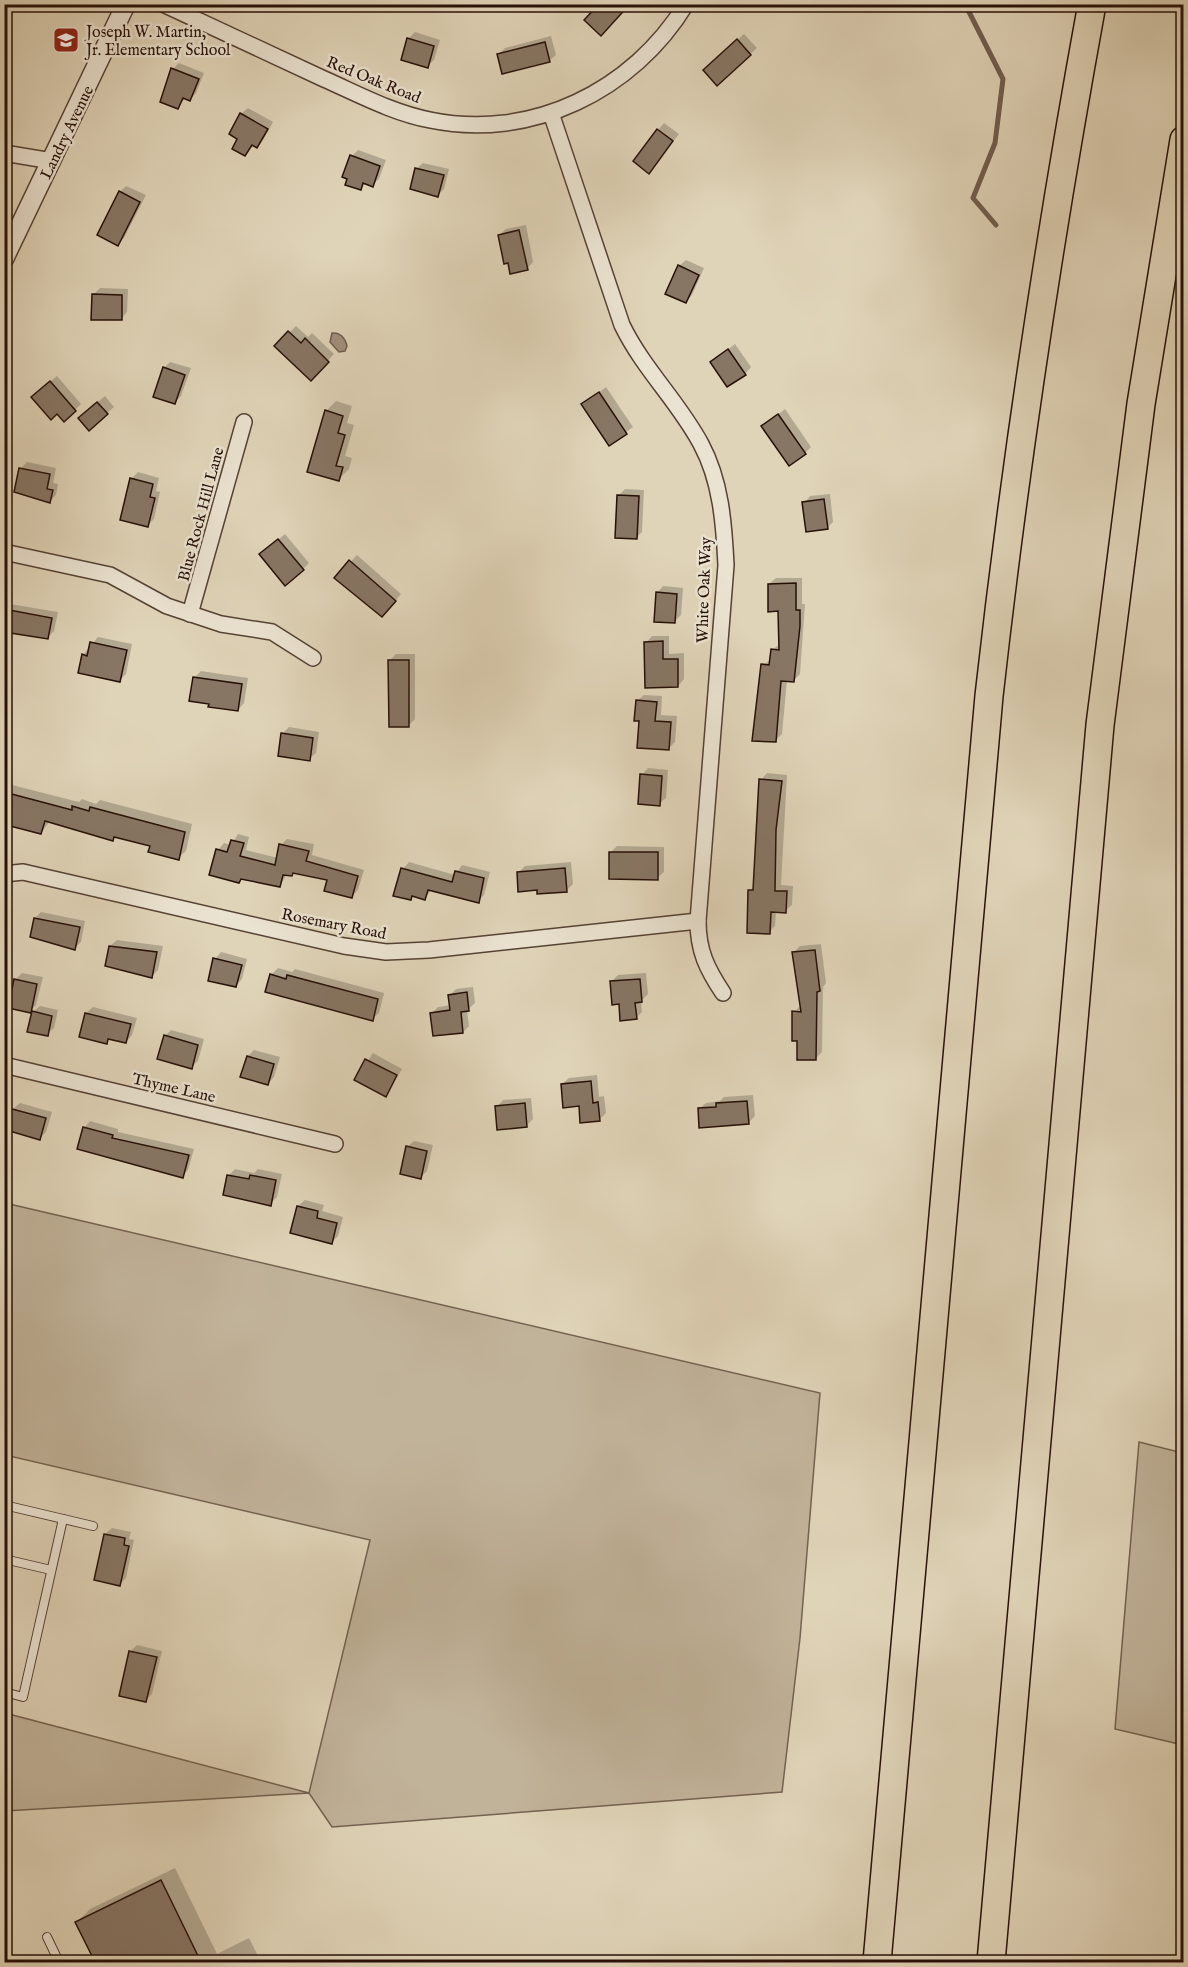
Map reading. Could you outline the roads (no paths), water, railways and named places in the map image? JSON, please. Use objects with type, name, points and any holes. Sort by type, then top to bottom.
[{"type":"highway","points":[[877,1962],[990,686],[1011,504],[1039,311],[1092,4]]},
{"type":"highway","points":[[991,1962],[1100,725],[1141,404],[1184,140]]},
{"type":"street","name":"Landry Avenue","points":[[4,259],[126,4]]},
{"type":"street","name":"Red Oak Road","points":[[164,4],[378,103],[428,120],[489,124],[550,113],[588,98],[632,68],[670,30],[686,4]]},
{"type":"street","name":"White Oak Way","points":[[550,113],[622,325],[634,351],[701,445],[715,478],[721,507],[726,565],[698,921],[702,958],[707,970],[723,993]]},
{"type":"street","points":[[4,153],[52,161]]},
{"type":"street","name":"Blue Rock Hill Lane","points":[[190,614],[244,422]]},
{"type":"street","points":[[4,552],[110,575],[167,606],[221,624],[272,632],[312,658]]},
{"type":"street","name":"Rosemary Road","points":[[5,874],[19,871],[344,946],[386,952],[429,950],[698,921]]},
{"type":"street","name":"Thyme Lane","points":[[4,1065],[335,1144]]},
{"type":"lane","points":[[4,1505],[93,1526]]},
{"type":"lane","points":[[4,1692],[23,1697],[63,1519]]},
{"type":"lane","points":[[4,1559],[51,1570]]},
{"type":"lane","points":[[47,1937],[59,1962]]},
{"type":"waterway","points":[[965,4],[1003,79],[995,143],[973,198],[996,225]]},
{"type":"place","name":"Joseph W. Martin, Jr. Elementary School","points":[[66,40]]}]
